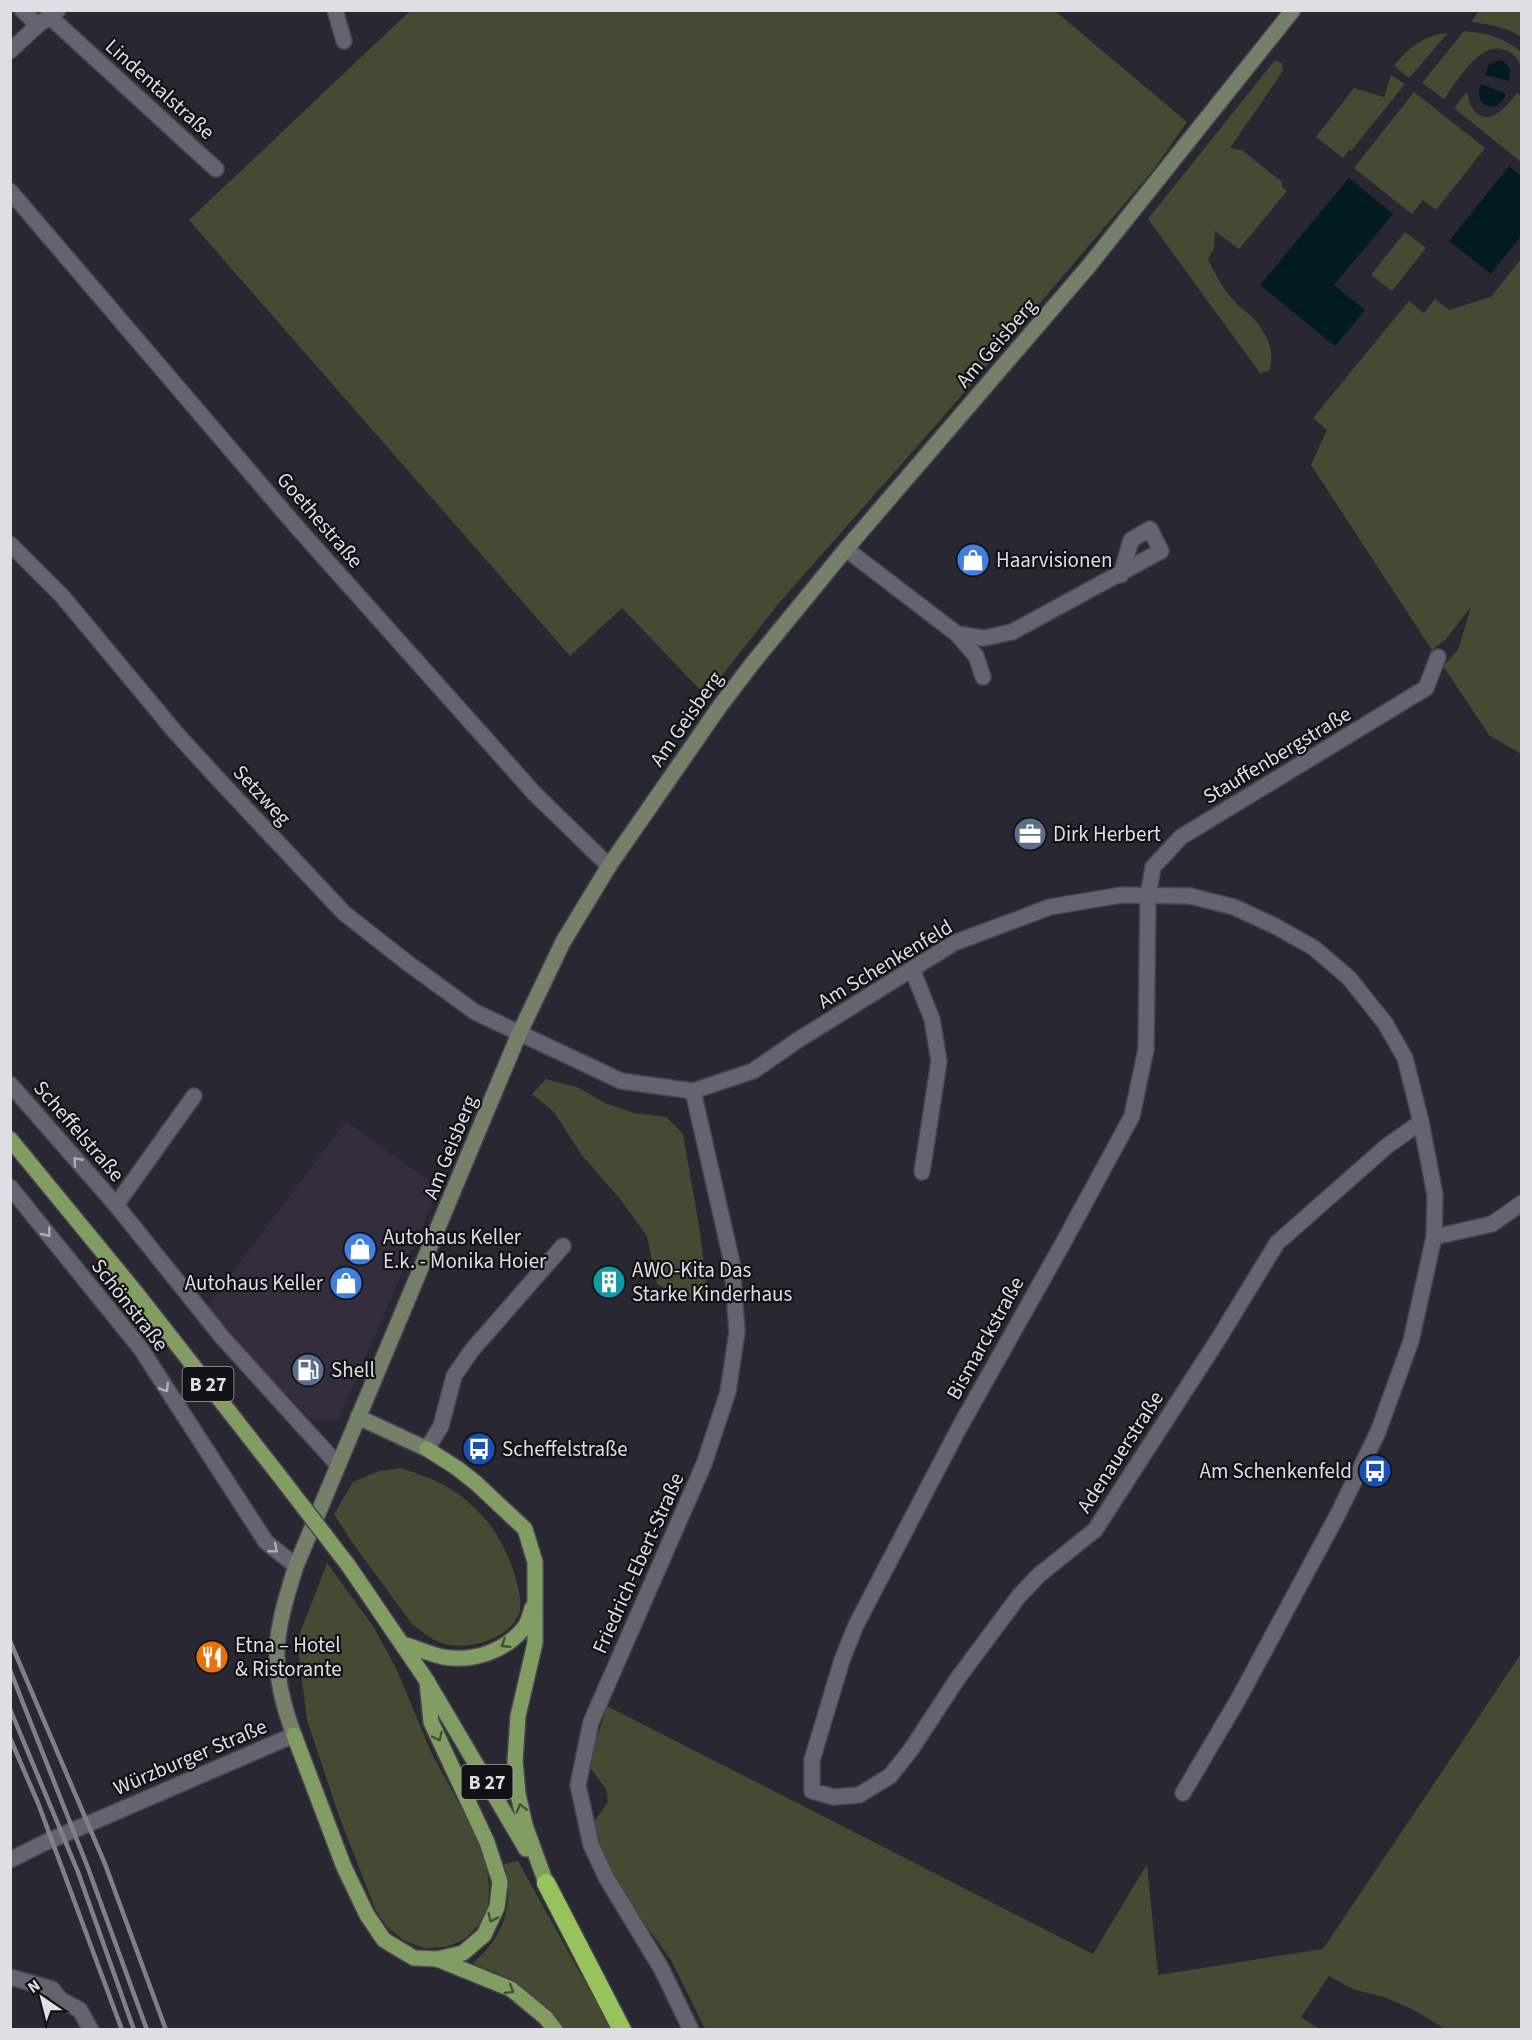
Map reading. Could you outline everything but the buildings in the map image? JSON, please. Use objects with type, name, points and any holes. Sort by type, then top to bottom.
[{"type":"highway","name":"B 27","points":[[546,1883],[622,2030]]},
{"type":"main road","name":"B 27","points":[[10,1139],[138,1295],[348,1565],[427,1681],[546,1883]]},
{"type":"main road","points":[[427,1449],[476,1483],[525,1529],[536,1562],[536,1643],[518,1716],[515,1761],[518,1794],[525,1825],[546,1883]]},
{"type":"main road","points":[[403,1644],[443,1657],[467,1659],[491,1652],[510,1642],[525,1627],[536,1596]]},
{"type":"main road","points":[[294,1735],[344,1867],[367,1915],[384,1940],[414,1958],[437,1959],[463,1953],[484,1935],[497,1907],[500,1882],[487,1842],[431,1722],[427,1681]]},
{"type":"main road","points":[[437,1959],[511,1989],[546,2018],[555,2030]]},
{"type":"street","name":"Lindentalstraße","points":[[22,10],[48,17],[216,169]]},
{"type":"street","points":[[335,10],[344,41]]},
{"type":"street","name":"Am Geisberg","points":[[296,1566],[443,1220],[519,1034],[563,942],[609,866],[720,706],[846,549],[1088,267],[1293,10]]},
{"type":"street","points":[[10,51],[48,17]]},
{"type":"street","name":"Goethestraße","points":[[10,191],[296,526],[534,793],[609,866]]},
{"type":"street","name":"Setzweg","points":[[10,544],[63,597],[176,733],[344,913],[475,1012],[519,1034]]},
{"type":"street","points":[[846,549],[957,634],[976,656],[982,677]]},
{"type":"street","points":[[957,634],[984,638],[1012,632],[1121,575]]},
{"type":"street","name":"Stauffenbergstraße","points":[[1148,896],[1153,867],[1180,837],[1426,688],[1438,657]]},
{"type":"street","name":"Am Schenkenfeld","points":[[519,1034],[621,1081],[693,1091],[753,1071],[954,943],[1050,907],[1121,895],[1190,896],[1234,907],[1275,926],[1327,958],[1349,978],[1378,1014],[1405,1058],[1421,1122],[1435,1195],[1434,1237],[1411,1341],[1378,1432],[1333,1524],[1239,1698],[1184,1793]]},
{"type":"street","name":"Bismarckstraße","points":[[812,1791],[812,1760],[842,1660],[856,1625],[958,1430],[1132,1116],[1146,1049],[1148,896]]},
{"type":"street","points":[[912,969],[932,1019],[939,1061],[922,1172]]},
{"type":"street","name":"Scheffelstraße","points":[[10,1084],[116,1205],[222,1337],[338,1465]]},
{"type":"street","name":"Friedrich-Ebert-Straße","points":[[691,2030],[661,1968],[606,1877],[591,1845],[578,1785],[591,1722],[704,1464],[728,1392],[737,1332],[732,1263],[693,1091]]},
{"type":"street","name":"Scheffelstraße","points":[[116,1205],[194,1096]]},
{"type":"street","name":"Adenauerstraße","points":[[812,1791],[834,1797],[859,1795],[890,1776],[958,1678],[1019,1596],[1039,1575],[1095,1530],[1219,1338],[1277,1243],[1380,1152],[1421,1122]]},
{"type":"street","name":"Schönstraße","points":[[10,1187],[141,1349],[266,1542],[296,1566]]},
{"type":"street","points":[[1434,1237],[1492,1224],[1521,1203]]},
{"type":"street","points":[[358,1417],[427,1449],[441,1426],[454,1376],[472,1350],[563,1246]]},
{"type":"street","name":"Würzburger Straße","points":[[12,1854],[294,1735],[282,1704],[275,1665],[277,1634],[296,1566]]},
{"type":"street","points":[[10,1977],[52,1989],[62,2000],[80,2010],[91,2030]]},
{"type":"shaded area","points":[[1480,10],[1521,11],[1521,37],[1497,26],[1471,22]]},
{"type":"shaded area","points":[[410,11],[1055,11],[1187,122],[1154,169],[950,409],[778,604],[706,696],[622,608],[570,656],[189,220]]},
{"type":"shaded area","points":[[1464,31],[1487,35],[1508,43],[1521,52],[1521,67],[1516,57],[1508,51],[1492,49],[1484,52],[1468,66],[1444,99],[1422,83]]},
{"type":"shaded area","points":[[1448,33],[1409,78],[1394,66],[1417,44],[1431,36]]},
{"type":"shaded area","points":[[1275,60],[1282,63],[1283,71],[1230,148],[1242,150],[1282,182],[1282,187],[1287,191],[1239,249],[1215,231],[1214,248],[1208,259],[1228,293],[1254,319],[1269,343],[1271,364],[1269,371],[1260,373],[1148,219]]},
{"type":"shaded area","points":[[1500,60],[1506,63],[1510,70],[1509,81],[1485,75],[1489,64]]},
{"type":"shaded area","points":[[1391,75],[1405,84],[1343,158],[1316,137],[1354,88],[1384,97]]},
{"type":"shaded area","points":[[1481,84],[1506,94],[1502,101],[1492,107],[1483,103],[1479,92]]},
{"type":"shaded area","points":[[1414,92],[1485,148],[1436,210],[1423,200],[1412,214],[1354,168]]},
{"type":"shaded area","points":[[1467,92],[1471,106],[1483,117],[1495,115],[1517,93],[1521,96],[1521,162],[1454,108]]},
{"type":"shaded area","points":[[1509,166],[1521,176],[1521,236],[1491,274],[1449,241]]},
{"type":"shaded area","points":[[1349,178],[1393,214],[1334,285],[1365,310],[1335,346],[1260,285]]},
{"type":"shaded area","points":[[1405,232],[1426,248],[1392,291],[1371,275]]},
{"type":"shaded area","points":[[1521,259],[1521,754],[1489,735],[1443,666],[1458,650],[1471,607],[1445,640],[1432,650],[1311,465],[1327,430],[1313,418],[1409,301],[1424,313],[1435,299],[1449,310],[1491,297]]},
{"type":"shaded area","points":[[546,1079],[579,1088],[605,1103],[633,1113],[666,1117],[683,1134],[700,1232],[708,1297],[685,1301],[657,1284],[647,1236],[620,1199],[581,1154],[554,1112],[532,1094]]},
{"type":"shaded area","points":[[346,1121],[439,1188],[338,1421],[311,1419],[204,1311]]},
{"type":"shaded area","points":[[402,1468],[454,1491],[479,1512],[498,1536],[511,1565],[520,1603],[518,1616],[512,1625],[495,1638],[462,1646],[442,1643],[429,1637],[411,1623],[334,1514],[353,1482],[379,1471]]},
{"type":"shaded area","points":[[327,1563],[373,1626],[396,1668],[432,1754],[477,1837],[486,1864],[489,1885],[488,1907],[477,1927],[463,1940],[446,1947],[424,1948],[405,1941],[388,1928],[376,1911],[339,1816],[307,1720],[297,1641]]},
{"type":"shaded area","points":[[1521,1654],[1521,2029],[1445,2029],[1414,2010],[1384,1997],[1355,1990],[1329,1976],[1301,2017],[1319,2029],[705,2029],[671,1960],[626,1898],[604,1859],[594,1822],[608,1802],[606,1789],[588,1765],[607,1706],[1093,1954],[1147,1864],[1158,1975],[1323,1949]]},
{"type":"shaded area","points":[[518,1861],[611,2029],[564,2029],[543,2004],[527,1991],[510,1979],[473,1963],[492,1942],[504,1918],[508,1892],[504,1864]]},
{"type":"railway","points":[[10,1641],[105,1864],[166,2030]]},
{"type":"railway","points":[[10,1670],[88,1868],[147,2030]]},
{"type":"railway","points":[[10,1709],[78,1872],[134,2030]]},
{"type":"railway","points":[[10,1738],[38,1803],[122,2030]]},
{"type":"place","name":"Haarvisionen","points":[[973,560]]},
{"type":"place","name":"Dirk Herbert","points":[[1030,834]]},
{"type":"place","name":"Autohaus Keller E.k. - Monika Hoier","points":[[360,1249]]},
{"type":"place","name":"AWO-Kita Das Starke Kinderhaus","points":[[609,1282]]},
{"type":"place","name":"Autohaus Keller","points":[[346,1283]]},
{"type":"place","name":"Shell","points":[[308,1370]]},
{"type":"place","name":"Scheffelstraße","points":[[479,1449]]},
{"type":"place","name":"Am Schenkenfeld","points":[[1375,1471]]},
{"type":"place","name":"Etna – Hotel & Ristorante","points":[[212,1657]]}]
